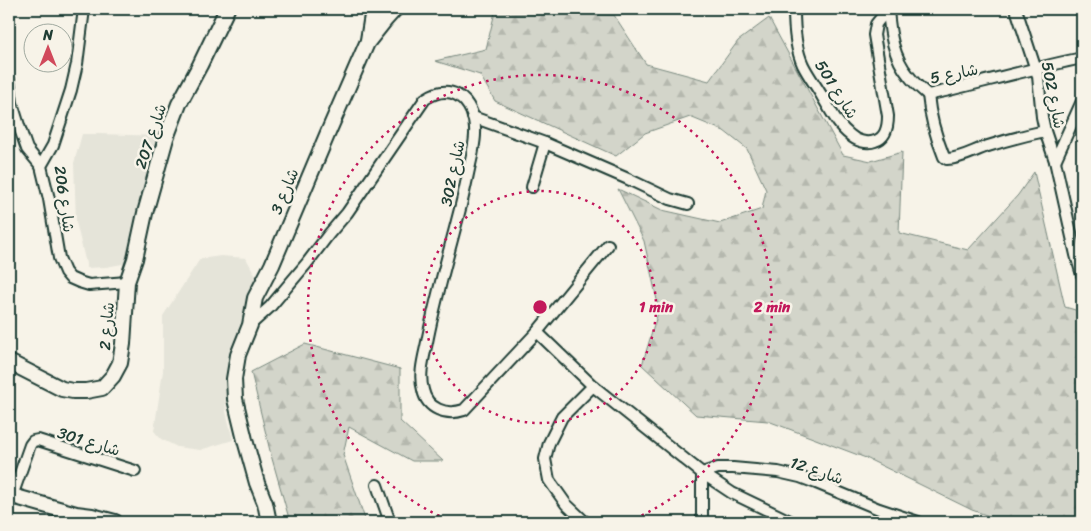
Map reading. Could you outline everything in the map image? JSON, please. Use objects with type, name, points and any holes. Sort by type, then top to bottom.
[{"type":"street","name":"شارع 206","points":[[84,9],[77,64],[71,90],[53,145],[41,166],[49,199],[58,258],[65,272],[70,278],[89,285],[128,282]]},
{"type":"street","name":"شارع 207","points":[[128,282],[166,138],[180,104],[227,9]]},
{"type":"street","points":[[367,43],[373,9]]},
{"type":"street","points":[[367,43],[395,9]]},
{"type":"street","name":"شارع 501","points":[[794,9],[797,47],[804,66],[841,125],[851,137],[866,142],[874,142],[880,139],[888,124],[874,35],[876,24],[888,9]]},
{"type":"street","name":"شارع 5","points":[[888,9],[890,34],[896,54],[910,77],[928,95],[1082,58]]},
{"type":"street","name":"شارع 502","points":[[1016,9],[1035,68],[1045,131],[1055,161],[1082,275]]},
{"type":"street","name":"شارع 3","points":[[269,522],[235,399],[234,379],[238,355],[250,325],[255,298],[272,265],[367,43]]},
{"type":"street","points":[[9,80],[12,103],[21,132],[28,149],[41,166]]},
{"type":"street","points":[[250,325],[270,307],[307,263],[347,212],[425,100],[432,94],[445,92],[456,94],[468,105],[474,117],[545,143],[670,199],[688,204]]},
{"type":"street","points":[[928,95],[933,127],[944,157],[948,159],[1013,138],[1045,131]]},
{"type":"street","points":[[1055,161],[1082,101]]},
{"type":"street","name":"شارع 302","points":[[474,117],[476,133],[466,186],[431,324],[424,362],[422,389],[428,401],[438,410],[444,412],[464,410],[537,332],[608,245]]},
{"type":"street","points":[[532,186],[545,143]]},
{"type":"street","name":"شارع 2","points":[[9,362],[62,389],[86,391],[102,388],[113,376],[120,363],[128,282]]},
{"type":"street","points":[[537,332],[592,386],[702,473],[732,493],[792,522]]},
{"type":"street","points":[[238,355],[242,370],[245,408],[255,449],[268,486],[276,522]]},
{"type":"street","points":[[585,522],[566,504],[549,480],[545,460],[549,443],[562,417],[592,386]]},
{"type":"street","name":"شارع 301","points":[[10,496],[30,444],[38,440],[135,471]]},
{"type":"street","name":"شارع 12","points":[[702,473],[718,468],[778,472],[800,477],[879,509],[918,522]]},
{"type":"street","points":[[702,473],[702,522]]},
{"type":"street","points":[[377,485],[390,522]]},
{"type":"street","points":[[10,496],[76,514],[115,522]]},
{"type":"street","points":[[76,514],[94,522]]},
{"type":"shaded area","points":[[84,9],[146,9],[141,17]]},
{"type":"shaded area","points":[[82,134],[161,136],[133,262],[87,268],[76,222],[74,163]]},
{"type":"shaded area","points":[[221,256],[246,258],[259,282],[247,305],[236,336],[225,386],[226,412],[233,440],[200,450],[177,447],[161,439],[154,431],[163,371],[163,316],[200,259]]},
{"type":"green space","points":[[495,12],[614,15],[646,64],[709,81],[738,41],[769,18],[843,155],[871,161],[902,152],[899,233],[968,250],[1018,195],[1034,172],[1065,307],[1082,312],[1082,522],[1006,522],[972,510],[866,458],[768,421],[696,415],[642,365],[659,309],[644,241],[618,189],[662,210],[720,223],[762,209],[766,190],[747,149],[724,131],[690,117],[645,133],[616,156],[495,101],[480,75],[435,61],[486,49]]},
{"type":"green space","points":[[305,344],[400,369],[400,421],[443,461],[412,461],[349,427],[343,455],[366,522],[290,522],[271,455],[251,372]]}]
